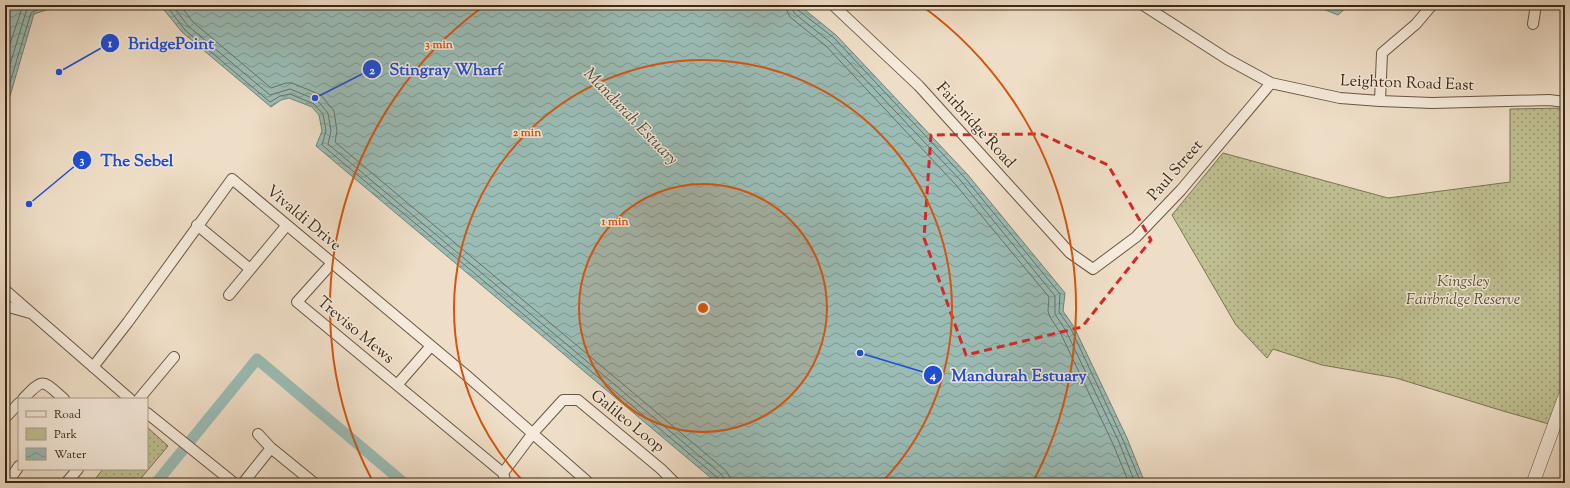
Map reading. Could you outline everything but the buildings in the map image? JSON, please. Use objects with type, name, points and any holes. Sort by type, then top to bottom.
[{"type":"street","name":"Fairbridge Road","points":[[833,5],[919,86],[1070,253],[1093,269]]},
{"type":"street","name":"Leighton Road East","points":[[1143,5],[1227,58],[1271,83],[1340,98],[1380,101],[1432,103],[1549,100],[1565,102]]},
{"type":"street","points":[[1380,101],[1382,53],[1416,24],[1432,5]]},
{"type":"street","points":[[1533,24],[1536,5]]},
{"type":"street","name":"Paul Street","points":[[1093,269],[1141,232],[1181,190],[1271,83]]},
{"type":"street","name":"Leighton Road East","points":[[1549,100],[1565,96]]},
{"type":"street","name":"Vivaldi Drive","points":[[93,367],[128,322],[197,225],[232,179],[431,346],[589,483]]},
{"type":"street","points":[[197,225],[250,269]]},
{"type":"street","points":[[229,295],[287,226]]},
{"type":"street","name":"Treviso Mews","points":[[332,263],[297,302],[504,478]]},
{"type":"street","points":[[5,290],[129,398]]},
{"type":"street","points":[[5,306],[30,313]]},
{"type":"street","name":"Treviso Mews","points":[[397,386],[431,346]]},
{"type":"street","points":[[140,398],[174,357]]},
{"type":"street","points":[[24,398],[36,384],[42,382],[47,384],[63,398]]},
{"type":"street","points":[[1533,483],[1565,396]]},
{"type":"street","name":"Galileo Loop","points":[[504,478],[533,433],[562,400],[578,400],[661,469],[675,483]]},
{"type":"street","points":[[5,418],[18,404]]},
{"type":"street","points":[[148,415],[234,483]]},
{"type":"street","points":[[258,434],[271,448],[314,483]]},
{"type":"street","points":[[243,483],[271,448]]},
{"type":"street","points":[[7,481],[18,467]]},
{"type":"street","points":[[66,483],[77,470]]},
{"type":"highlighted area","points":[[1041,134],[1108,165],[1151,240],[1082,327],[966,355],[924,238],[931,135]]},
{"type":"green space","name":"Kingsley Fairbridge Reserve","points":[[1565,108],[1565,378],[1549,424],[1396,378],[1322,365],[1273,349],[1267,358],[1236,325],[1172,215],[1223,153],[1388,198],[1510,182],[1510,109]]},
{"type":"green space","points":[[148,428],[168,446],[148,470]]},
{"type":"green space","points":[[102,470],[148,470],[137,483],[92,483]]},
{"type":"water","points":[[5,5],[51,5],[49,9],[34,14],[5,113]]},
{"type":"water","points":[[160,5],[799,5],[836,35],[968,175],[1065,293],[1063,311],[1074,327],[1127,438],[1145,483],[717,483],[316,146],[322,131],[319,115],[312,107],[289,98],[281,100],[271,107],[182,32]]},
{"type":"water","points":[[1313,5],[1349,5],[1338,15]]},
{"type":"waterway","points":[[156,483],[257,359],[404,483]]},
{"type":"place","name":"BridgePoint","points":[[59,72]]},
{"type":"place","name":"Stingray Wharf","points":[[315,98]]},
{"type":"place","name":"The Sebel","points":[[29,204]]},
{"type":"place","name":"Mandurah Estuary","points":[[860,353]]}]
